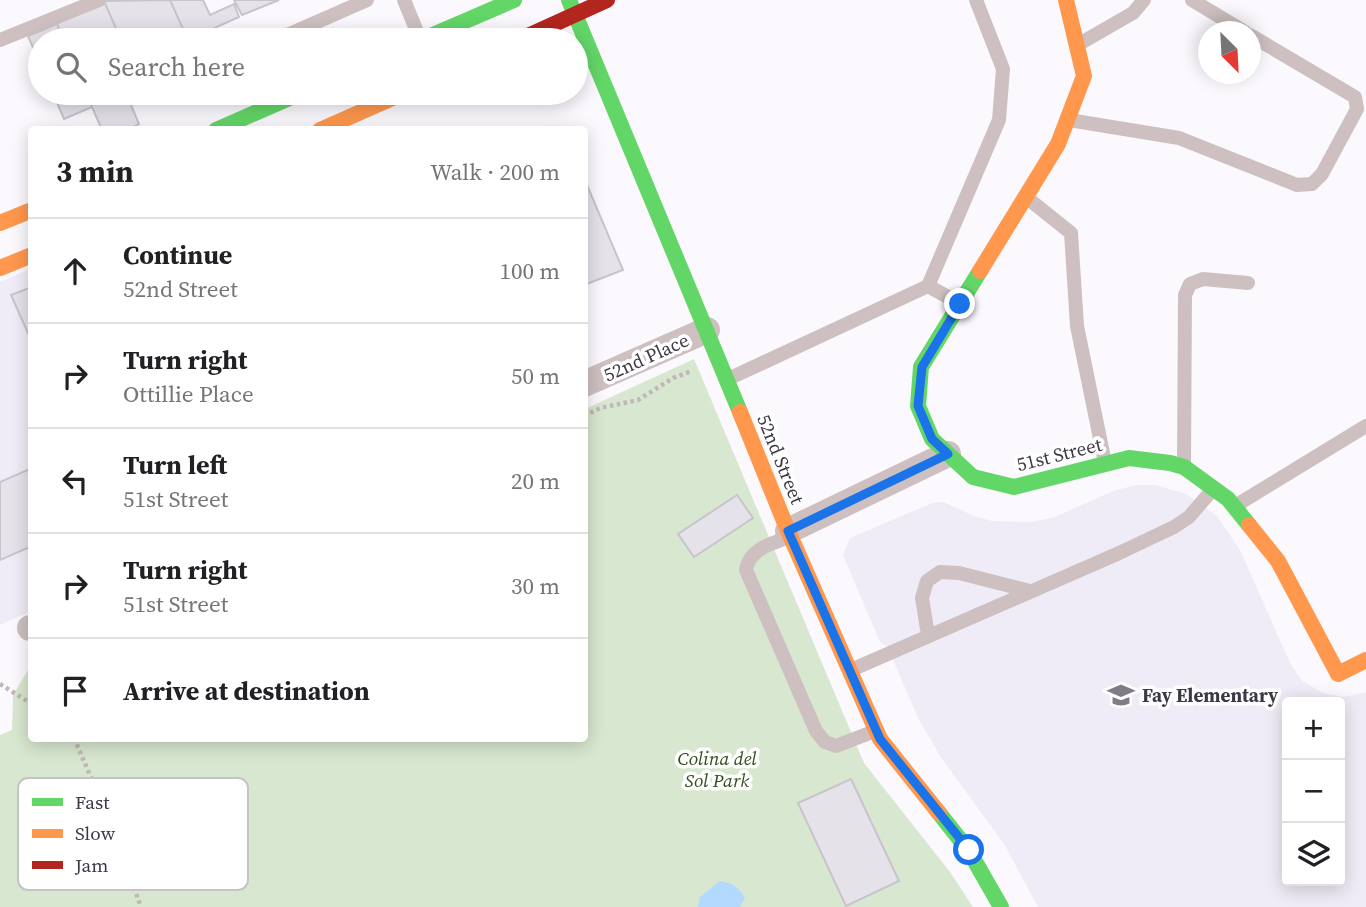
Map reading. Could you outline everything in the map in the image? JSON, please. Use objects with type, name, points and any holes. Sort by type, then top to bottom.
[{"type":"street","points":[[449,28],[514,0]]},
{"type":"street","points":[[538,28],[572,7],[607,0]]},
{"type":"street","name":"51st Street","points":[[1066,0],[1084,76],[1058,144],[922,367],[918,406],[932,439],[973,477],[1014,487],[1129,458],[1184,467],[1234,506],[1278,561],[1338,674],[1366,660]]},
{"type":"street","name":"52nd Street","points":[[572,7],[581,28]]},
{"type":"street","name":"52nd Street","points":[[588,45],[789,534],[880,739],[969,850],[1001,907]]},
{"type":"street","points":[[223,126],[262,105]]},
{"type":"street","points":[[329,126],[377,105]]},
{"type":"street","points":[[0,223],[28,212]]},
{"type":"street","points":[[0,268],[28,257]]},
{"type":"street","name":"52nd Place","points":[[588,382],[707,330]]},
{"type":"street","points":[[789,534],[948,454]]},
{"type":"lane","points":[[30,28],[99,0]]},
{"type":"lane","points":[[303,28],[367,0]]},
{"type":"lane","points":[[404,0],[416,28]]},
{"type":"lane","points":[[727,379],[928,286],[999,120],[1003,69],[976,0]]},
{"type":"lane","points":[[1076,46],[1133,13],[1144,0]]},
{"type":"lane","points":[[1192,0],[1227,21]]},
{"type":"lane","points":[[0,40],[28,29]]},
{"type":"lane","points":[[1068,120],[1179,138],[1297,185],[1312,184],[1322,174],[1357,109],[1355,97],[1261,41]]},
{"type":"lane","points":[[1026,197],[1070,233],[1077,326],[1105,465]]},
{"type":"lane","points":[[1184,467],[1185,295],[1190,284],[1203,279],[1248,283]]},
{"type":"lane","points":[[928,286],[960,304]]},
{"type":"lane","points":[[1234,506],[1366,426]]},
{"type":"lane","points":[[850,671],[1174,527],[1189,517],[1214,488]]},
{"type":"lane","points":[[789,534],[758,550],[747,561],[746,570],[816,732],[825,742],[836,746],[877,731]]},
{"type":"lane","points":[[928,635],[922,598],[927,581],[940,572],[959,573],[1030,591]]},
{"type":"path","points":[[588,414],[600,408],[638,400],[673,378],[700,369]]},
{"type":"path","points":[[0,684],[28,702]]},
{"type":"path","points":[[76,742],[91,778]]},
{"type":"path","points":[[135,890],[141,907]]},
{"type":"shaded area","points":[[28,270],[28,612],[0,625],[0,282]]},
{"type":"shaded area","name":"Fay Elementary","points":[[1137,485],[1156,485],[1186,494],[1217,516],[1240,550],[1290,663],[1302,681],[1323,693],[1344,697],[1366,692],[1366,907],[1038,907],[1004,844],[942,759],[919,720],[887,646],[880,642],[843,555],[850,538],[932,503],[944,502],[992,521],[1031,522],[1052,518],[1116,490]]},
{"type":"green space","name":"Colina del Sol Park","points":[[694,359],[864,763],[950,872],[973,907],[0,907],[0,735],[12,730],[13,695],[28,670],[28,742],[588,742],[588,408]]},
{"type":"water","points":[[720,881],[732,884],[740,891],[745,898],[740,907],[698,907],[700,897]]},
{"type":"building","points":[[170,0],[183,28],[116,28],[104,1]]},
{"type":"building","points":[[170,0],[203,0],[210,15],[234,4],[239,17],[215,28],[183,28]]},
{"type":"building","points":[[234,0],[279,0],[242,15]]},
{"type":"building","points":[[104,1],[116,28],[59,28],[56,22]]},
{"type":"building","points":[[58,105],[91,105],[92,107],[64,119]]},
{"type":"building","points":[[91,105],[131,105],[139,124],[135,126],[100,126]]},
{"type":"building","points":[[588,187],[623,270],[588,283]]},
{"type":"building","points":[[28,289],[28,333],[11,295]]},
{"type":"building","points":[[28,470],[28,548],[0,560],[0,482]]},
{"type":"building","points":[[737,495],[753,518],[694,557],[678,534]]},
{"type":"building","points":[[851,779],[899,881],[846,906],[798,803]]},
{"type":"traffic: fast","points":[[449,28],[514,0]]},
{"type":"traffic: fast","points":[[569,0],[581,28]]},
{"type":"traffic: fast","points":[[588,46],[740,412]]},
{"type":"traffic: fast","points":[[225,126],[273,105]]},
{"type":"traffic: fast","points":[[980,271],[921,367],[918,406],[932,439],[973,477],[1014,487],[1129,458],[1170,463],[1184,467],[1228,499],[1249,525]]},
{"type":"traffic: fast","points":[[939,813],[969,851],[1001,907]]},
{"type":"traffic: slow","points":[[980,271],[1058,144],[1084,76],[1066,0]]},
{"type":"traffic: slow","points":[[329,126],[377,105]]},
{"type":"traffic: slow","points":[[0,223],[28,212]]},
{"type":"traffic: slow","points":[[0,268],[28,257]]},
{"type":"traffic: slow","points":[[740,412],[788,531],[880,739],[939,813]]},
{"type":"traffic: slow","points":[[1249,525],[1278,561],[1338,674],[1366,660]]},
{"type":"traffic: jam","points":[[545,28],[607,0]]},
{"type":"place","name":"Fay Elementary","points":[[1121,695]]},
{"type":"route","points":[[960,304],[922,367],[918,406],[932,439],[948,454],[788,531],[880,739],[969,850]]}]
